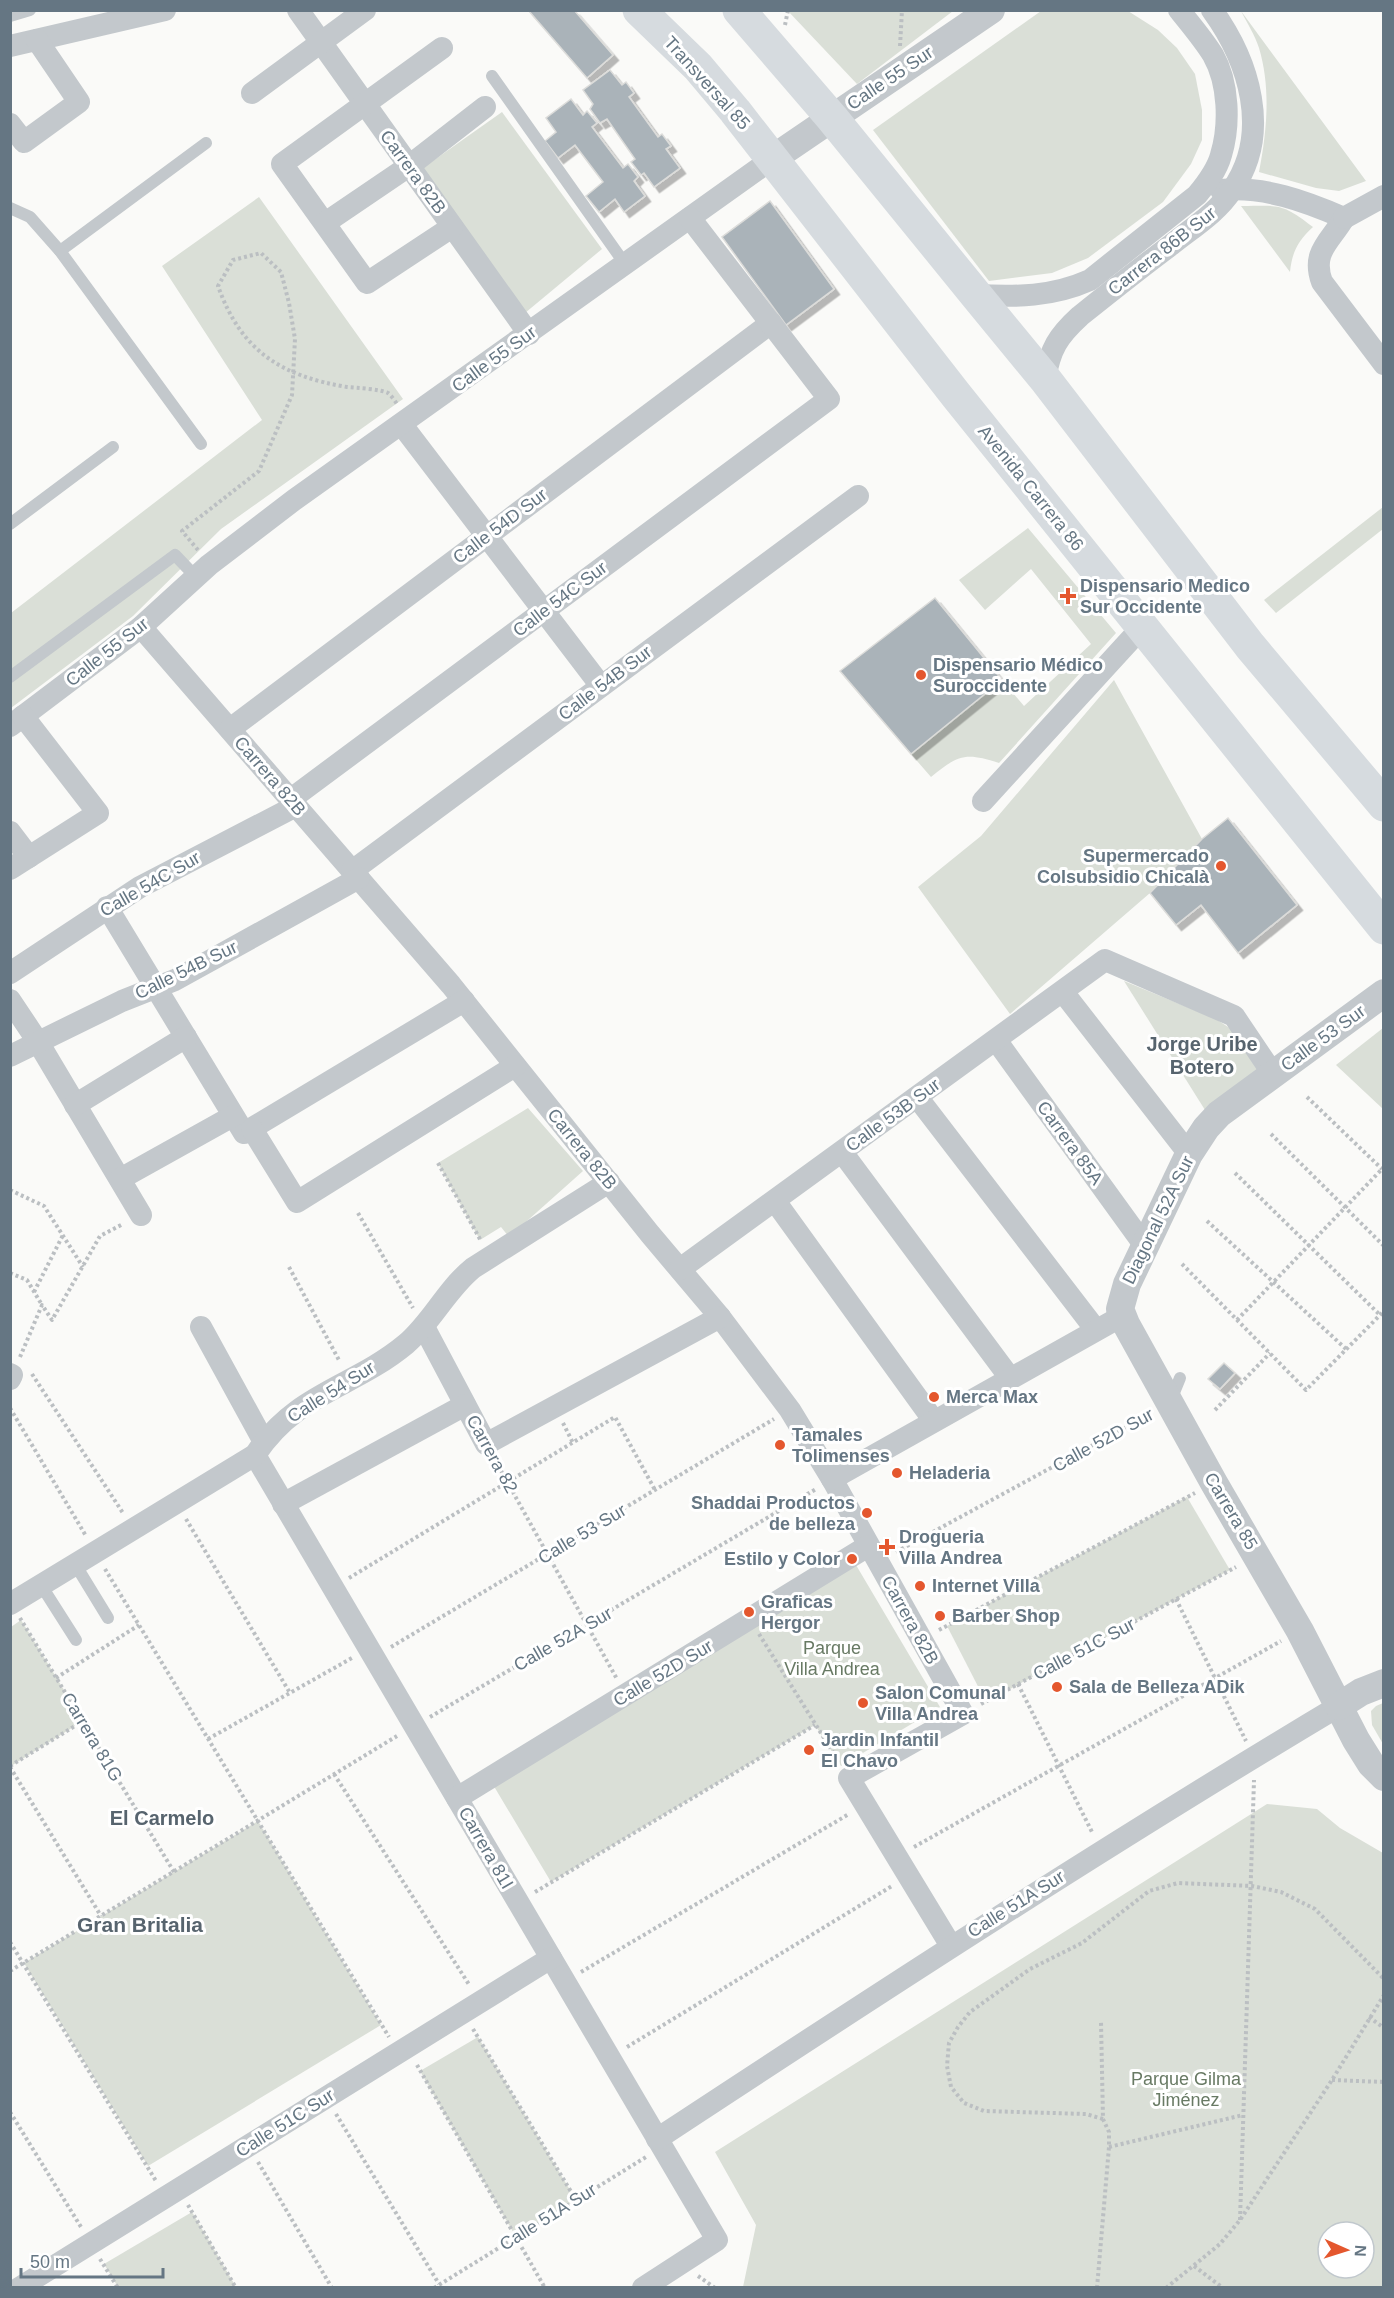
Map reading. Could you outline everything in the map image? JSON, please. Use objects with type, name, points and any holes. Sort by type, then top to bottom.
[{"type":"main road","name":"Transversal 85","points":[[639,10],[698,67],[772,159]]},
{"type":"main road","points":[[739,10],[832,118],[1045,379],[1250,646],[1383,805]]},
{"type":"main road","name":"Avenida Carrera 86","points":[[772,159],[956,395],[1383,928]]},
{"type":"street","points":[[10,46],[165,10]]},
{"type":"street","name":"Carrera 82B","points":[[298,10],[529,334]]},
{"type":"street","points":[[252,93],[365,10]]},
{"type":"street","name":"Calle 55 Sur","points":[[17,721],[141,627],[203,571],[294,500],[772,159],[991,10]]},
{"type":"street","name":"Carrera 86B Sur","points":[[976,294],[1027,297],[1051,294],[1090,280],[1197,195],[1210,178],[1221,157],[1226,126],[1224,90],[1214,57],[1179,10]]},
{"type":"street","name":"Carrera 86B Sur","points":[[1045,379],[1052,349],[1063,332],[1080,315],[1210,214],[1233,189],[1248,157],[1253,130],[1248,78],[1227,31],[1212,10]]},
{"type":"street","points":[[10,124],[24,142],[79,102],[37,40]]},
{"type":"street","points":[[442,48],[282,165],[367,283],[453,227]]},
{"type":"street","points":[[324,223],[409,166],[485,107]]},
{"type":"street","points":[[1197,195],[1233,189],[1273,193],[1344,218]]},
{"type":"street","points":[[1383,196],[1344,218],[1318,257],[1317,268],[1322,282],[1383,364]]},
{"type":"street","points":[[690,218],[771,323]]},
{"type":"street","name":"Calle 54C Sur","points":[[10,972],[140,887],[294,803],[544,611],[829,399],[771,323]]},
{"type":"street","name":"Calle 54D Sur","points":[[230,729],[771,323]]},
{"type":"street","points":[[406,422],[487,536],[601,686]]},
{"type":"street","name":"Calle 54B Sur","points":[[10,1056],[122,1001],[175,980],[356,875],[601,686],[858,496]]},
{"type":"street","points":[[983,801],[1143,626]]},
{"type":"street","name":"Carrera 82B","points":[[141,627],[464,1002],[720,1317],[790,1410],[832,1479],[963,1714]]},
{"type":"street","points":[[10,832],[20,863],[98,813],[17,721]]},
{"type":"street","points":[[107,907],[243,1126],[297,1202],[515,1066]]},
{"type":"street","name":"Calle 53B Sur","points":[[680,1269],[1105,960],[1234,1016],[1273,1074]]},
{"type":"street","points":[[1063,992],[1189,1154]]},
{"type":"street","name":"Calle 53 Sur","points":[[1206,1128],[1219,1114],[1383,993]]},
{"type":"street","points":[[10,1000],[38,1042],[141,1215]]},
{"type":"street","points":[[120,1179],[243,1126],[464,1002]]},
{"type":"street","points":[[75,1105],[186,1037]]},
{"type":"street","name":"Carrera 85A","points":[[996,1040],[1145,1246]]},
{"type":"street","points":[[917,1097],[1096,1330]]},
{"type":"street","name":"Diagonal 52A Sur","points":[[1122,1316],[1121,1299],[1189,1154],[1206,1128]]},
{"type":"street","points":[[842,1152],[1010,1378]]},
{"type":"street","name":"Calle 54 Sur","points":[[11,1603],[260,1449],[287,1417],[314,1398],[393,1353],[424,1327],[461,1277],[609,1182]]},
{"type":"street","points":[[775,1201],[934,1421]]},
{"type":"street","points":[[832,1479],[1122,1316]]},
{"type":"street","name":"Carrera 85","points":[[1122,1316],[1175,1391],[1214,1483],[1258,1555],[1340,1706]]},
{"type":"street","points":[[486,1444],[720,1317]]},
{"type":"street","name":"Carrera 82","points":[[424,1327],[486,1444]]},
{"type":"street","name":"Carrera 81I","points":[[201,1328],[260,1449],[283,1504],[717,2240],[643,2288]]},
{"type":"street","points":[[283,1504],[465,1406]]},
{"type":"street","name":"Calle 52D Sur","points":[[457,1798],[751,1620],[873,1555]]},
{"type":"street","name":"Calle 51A Sur","points":[[659,2143],[951,1946],[1361,1692],[1383,1683]]},
{"type":"street","points":[[1340,1706],[1356,1740],[1383,1778]]},
{"type":"street","points":[[951,1946],[849,1778],[963,1714]]},
{"type":"street","name":"Calle 51C Sur","points":[[19,2288],[551,1958]]},
{"type":"lane","points":[[10,16],[30,10]]},
{"type":"lane","points":[[492,76],[625,264]]},
{"type":"lane","points":[[60,251],[206,143]]},
{"type":"lane","points":[[10,208],[30,217],[60,251],[201,444]]},
{"type":"lane","points":[[10,524],[113,447]]},
{"type":"lane","points":[[10,678],[175,555],[203,571]]},
{"type":"lane","points":[[75,1564],[108,1618]]},
{"type":"lane","points":[[41,1586],[76,1640]]},
{"type":"path","points":[[784,31],[788,10]]},
{"type":"path","points":[[203,571],[182,531],[259,471],[292,395],[293,374],[295,339],[281,272],[261,253],[233,260],[218,286],[227,311],[253,348],[293,374],[341,386],[388,393],[406,422]]},
{"type":"path","points":[[1237,1320],[1383,1169],[1307,1097]]},
{"type":"path","points":[[1271,1134],[1383,1246]]},
{"type":"path","points":[[438,1163],[490,1257]]},
{"type":"path","points":[[1182,1264],[1306,1390],[1382,1313],[1235,1173]]},
{"type":"path","points":[[10,1190],[44,1206],[83,1267]]},
{"type":"path","points":[[358,1213],[424,1327]]},
{"type":"path","points":[[10,1273],[27,1280],[52,1320],[100,1236],[141,1215]]},
{"type":"path","points":[[1207,1221],[1346,1349]]},
{"type":"path","points":[[34,1292],[63,1235]]},
{"type":"path","points":[[290,1267],[349,1379]]},
{"type":"path","points":[[42,1305],[13,1371],[134,1529]]},
{"type":"path","points":[[1215,1410],[1270,1353]]},
{"type":"path","name":"Calle 52D Sur","points":[[873,1555],[1175,1391]]},
{"type":"path","points":[[10,1408],[208,1739],[403,2051],[545,2288]]},
{"type":"path","name":"Calle 53 Sur","points":[[208,1739],[290,1692],[371,1653],[548,1554],[790,1410]]},
{"type":"path","points":[[333,1588],[615,1417],[655,1490]]},
{"type":"path","name":"Carrera 82","points":[[486,1444],[627,1695]]},
{"type":"path","name":"Calle 52A Sur","points":[[10,1971],[414,1726],[832,1479]]},
{"type":"path","points":[[920,1640],[1214,1483]]},
{"type":"path","points":[[176,1503],[290,1692]]},
{"type":"path","name":"Calle 51C Sur","points":[[963,1714],[1258,1555]]},
{"type":"path","points":[[1176,1599],[1254,1758],[1252,1886],[1240,2220]]},
{"type":"path","name":"Carrera 81G","points":[[11,1603],[174,1872]]},
{"type":"path","points":[[751,1620],[849,1778]]},
{"type":"path","points":[[56,1678],[139,1625]]},
{"type":"path","points":[[896,1857],[1300,1630]]},
{"type":"path","points":[[1018,1684],[1101,1851]]},
{"type":"path","points":[[83,1721],[10,1766],[101,1916]]},
{"type":"path","points":[[518,1902],[815,1725]]},
{"type":"path","points":[[334,1774],[472,2008],[576,2200]]},
{"type":"path","points":[[565,1982],[865,1805]]},
{"type":"path","points":[[609,2058],[908,1876]]},
{"type":"path","points":[[1103,2119],[1086,2114],[984,2111],[964,2103],[951,2087],[947,2066],[949,2043],[970,2012],[992,1995],[1030,1970],[1082,1943],[1149,1891],[1178,1883],[1252,1886],[1281,1892],[1315,1909],[1383,1980]]},
{"type":"path","points":[[10,1942],[236,2288]]},
{"type":"path","points":[[1166,2288],[1220,2244],[1240,2220],[1332,2080],[1383,1995]]},
{"type":"path","points":[[1369,2017],[1383,2028]]},
{"type":"path","points":[[1097,2288],[1109,2147],[1109,2132],[1103,2119],[1101,2022]]},
{"type":"path","points":[[1332,2080],[1383,2082]]},
{"type":"path","points":[[326,2098],[439,2284]]},
{"type":"path","points":[[10,2112],[118,2288]]},
{"type":"path","points":[[1109,2147],[1243,2115]]},
{"type":"path","name":"Calle 51A Sur","points":[[434,2288],[576,2200],[659,2143]]},
{"type":"path","points":[[248,2146],[332,2288]]},
{"type":"path","points":[[1194,2266],[1223,2288]]},
{"type":"green space","points":[[788,11],[953,11],[857,84]]},
{"type":"green space","points":[[1041,11],[1128,11],[1158,30],[1177,48],[1195,74],[1202,110],[1202,140],[1191,164],[1163,202],[1088,258],[1052,273],[989,281],[873,130]]},
{"type":"green space","points":[[1241,11],[1366,181],[1339,191],[1316,188],[1259,172],[1266,125],[1265,78],[1257,43]]},
{"type":"green space","points":[[502,112],[602,249],[525,313],[420,170]]},
{"type":"green space","points":[[259,197],[403,399],[221,529],[133,616],[11,708],[11,613],[262,420],[162,266]]},
{"type":"green space","points":[[1241,206],[1286,209],[1313,227],[1297,247],[1292,258],[1290,272]]},
{"type":"green space","points":[[1383,507],[1383,529],[1276,613],[1264,600]]},
{"type":"green space","points":[[1028,528],[1116,633],[999,763],[978,757],[962,758],[948,764],[931,777],[911,754],[1002,680],[1024,706],[1091,644],[1031,569],[985,610],[959,580]]},
{"type":"green space","points":[[1114,680],[1202,839],[1150,893],[1010,1014],[918,887],[981,836]]},
{"type":"green space","points":[[1124,981],[1216,1019],[1237,1033],[1260,1068],[1205,1110]]},
{"type":"green space","points":[[1383,1028],[1383,1109],[1336,1065]]},
{"type":"green space","points":[[528,1108],[583,1171],[509,1237],[501,1227],[480,1240],[438,1163]]},
{"type":"green space","points":[[1187,1497],[1230,1570],[986,1702],[947,1626]]},
{"type":"green space","name":"Parque Villa Andrea","points":[[856,1565],[940,1707],[841,1766],[815,1725],[551,1882],[492,1783]]},
{"type":"green space","points":[[21,1620],[83,1721],[11,1766],[11,1627]]},
{"type":"green space","points":[[1384,1703],[1383,1744],[1372,1725],[1371,1711]]},
{"type":"green space","name":"Parque Gilma Jiménez","points":[[1267,1804],[1317,1809],[1340,1828],[1383,1853],[1383,2287],[743,2287],[756,2225],[715,2152]]},
{"type":"green space","points":[[258,1821],[381,2025],[148,2166],[24,1963]]},
{"type":"green space","points":[[478,2037],[576,2200],[516,2237],[420,2071]]},
{"type":"green space","points":[[192,2212],[236,2287],[118,2287],[104,2264]]},
{"type":"building","points":[[528,10],[574,10],[613,55],[587,78]]},
{"type":"building","points":[[610,70],[622,85],[626,82],[634,93],[629,97],[658,137],[662,134],[671,146],[666,149],[680,168],[654,187],[644,173],[641,175],[631,162],[635,159],[607,119],[600,123],[590,109],[593,104],[583,90]]},
{"type":"building","points":[[571,99],[583,115],[587,111],[597,123],[592,127],[623,168],[628,164],[638,177],[634,181],[645,196],[624,212],[615,199],[599,212],[586,196],[603,182],[575,145],[558,158],[545,141],[556,132],[546,118]]},
{"type":"building","points":[[770,201],[834,289],[786,325],[722,237]]},
{"type":"building","name":"Dispensario Médico Suroccidente","points":[[935,598],[1002,680],[911,754],[840,671]]},
{"type":"building","name":"Supermercado Colsubsidio Chicalà","points":[[1228,818],[1297,905],[1238,953],[1201,905],[1176,925],[1150,893],[1202,839]]},
{"type":"building","points":[[1224,1363],[1235,1373],[1220,1389],[1208,1379]]},
{"type":"place","name":"Dispensario Medico Sur Occidente","points":[[1068,596]]},
{"type":"place","name":"Dispensario Médico Suroccidente","points":[[921,675]]},
{"type":"place","name":"Supermercado Colsubsidio Chicalà","points":[[1221,866]]},
{"type":"place","name":"Merca Max","points":[[934,1397]]},
{"type":"place","name":"Tamales Tolimenses","points":[[780,1445]]},
{"type":"place","name":"Heladeria","points":[[897,1473]]},
{"type":"place","name":"Shaddai Productos de belleza","points":[[867,1513]]},
{"type":"place","name":"Drogueria Villa Andrea","points":[[887,1547]]},
{"type":"place","name":"Estilo y Color","points":[[852,1559]]},
{"type":"place","name":"Internet Villa","points":[[920,1586]]},
{"type":"place","name":"Graficas Hergor","points":[[749,1612]]},
{"type":"place","name":"Barber Shop","points":[[940,1616]]},
{"type":"place","name":"Sala de Belleza ADik","points":[[1057,1687]]},
{"type":"place","name":"Salon Comunal Villa Andrea","points":[[863,1703]]},
{"type":"place","name":"Jardin Infantil El Chavo","points":[[809,1750]]},
{"type":"district","name":"Jorge Uribe Botero","points":[[1202,1056]]},
{"type":"district","name":"El Carmelo","points":[[162,1818]]},
{"type":"district","name":"Gran Britalia","points":[[140,1924]]}]
